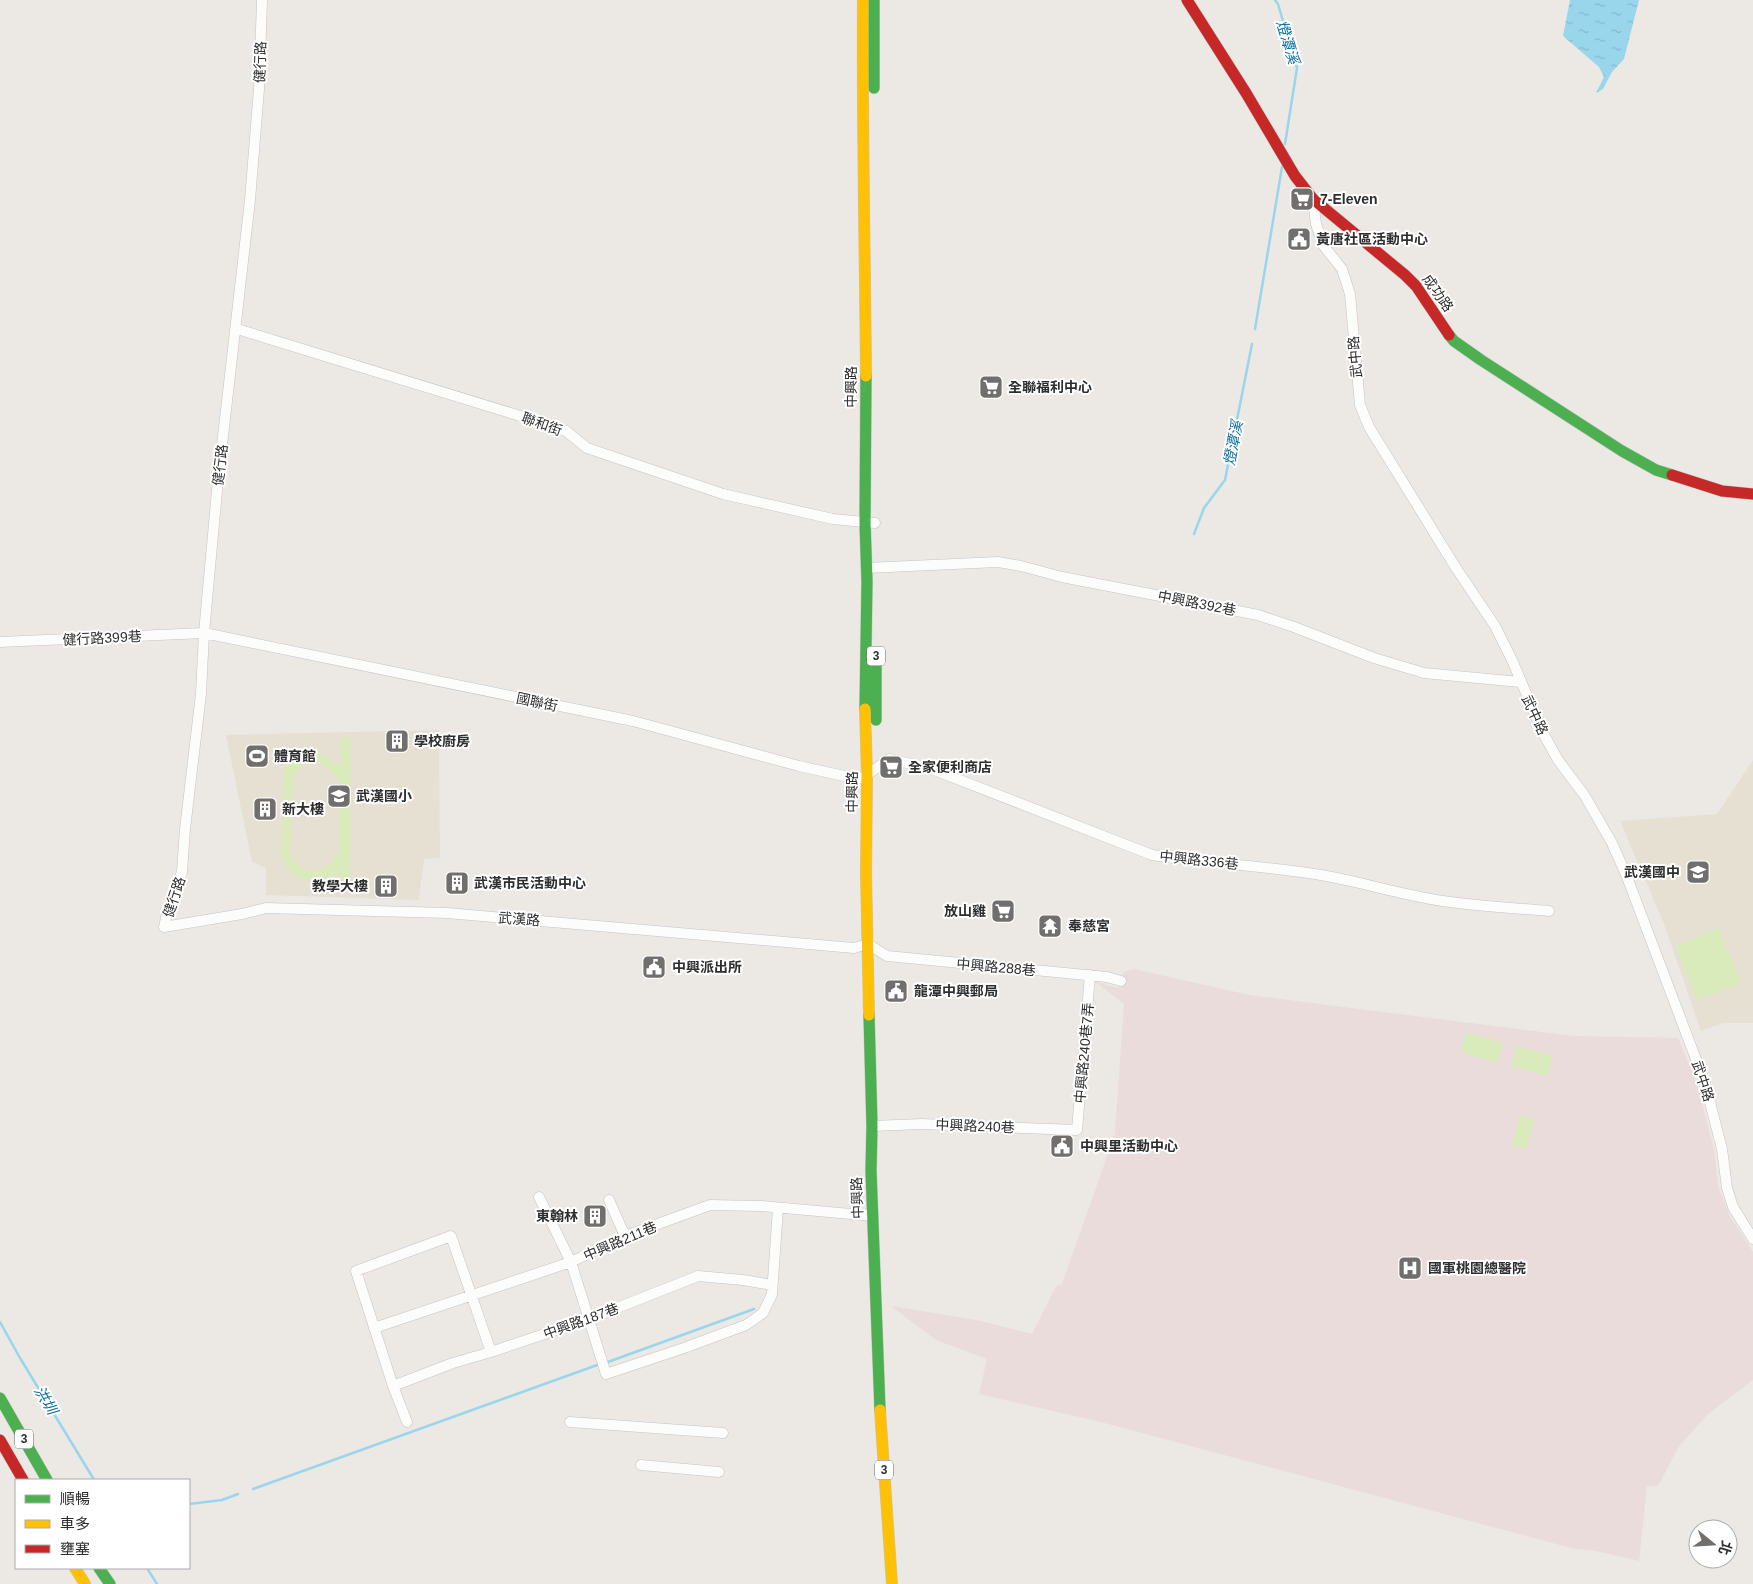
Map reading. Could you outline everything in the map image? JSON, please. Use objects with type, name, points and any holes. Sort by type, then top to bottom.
[{"type":"main road","name":"中興路","points":[[863,0],[862,104],[866,409],[871,567],[867,582],[865,690],[871,772],[866,873],[873,947],[884,1311],[902,1584]]},
{"type":"main road","name":"中興路","points":[[870,523],[875,223],[874,0]]},
{"type":"main road","name":"成功路","points":[[1186,0],[1246,93],[1295,176],[1313,199],[1405,274],[1416,286],[1454,341],[1622,451],[1656,470],[1722,491],[1753,494]]},
{"type":"main road","name":"中興路","points":[[877,1126],[872,1171],[873,1216],[881,1429],[892,1584]]},
{"type":"main road","name":"3","points":[[0,1398],[47,1479]]},
{"type":"main road","name":"3","points":[[0,1440],[22,1479]]},
{"type":"main road","points":[[76,1569],[85,1584]]},
{"type":"main road","points":[[100,1569],[110,1584]]},
{"type":"street","name":"健行路","points":[[164,927],[182,872],[201,694],[204,633],[218,480],[237,329],[252,182],[259,88],[262,0]]},
{"type":"street","name":"武中路","points":[[1313,199],[1316,224],[1323,245],[1342,269],[1350,294],[1360,405],[1369,427],[1456,568],[1495,626],[1555,754],[1585,796],[1612,843],[1627,877],[1706,1084],[1722,1149],[1727,1188],[1733,1207],[1753,1239]]},
{"type":"street","name":"聯和街","points":[[237,329],[556,427],[566,431],[587,448],[724,494],[833,519],[870,523]]},
{"type":"street","name":"中興路392巷","points":[[871,567],[998,562],[1021,566],[1062,577],[1258,615],[1374,658],[1424,674],[1520,682]]},
{"type":"street","name":"健行路399巷","points":[[0,642],[204,633]]},
{"type":"street","name":"國聯街","points":[[204,633],[633,721],[799,766],[858,779],[871,772]]},
{"type":"street","name":"中興路336巷","points":[[871,772],[889,759],[928,768],[1152,855],[1278,868],[1317,874],[1393,892],[1444,901],[1548,911]]},
{"type":"street","name":"武漢路","points":[[164,927],[242,914],[266,908],[290,908],[447,913],[854,948],[873,947]]},
{"type":"street","name":"中興路288巷","points":[[873,947],[887,956],[1090,975],[1121,981]]},
{"type":"street","name":"中興路240巷7弄","points":[[1078,1130],[1090,975]]},
{"type":"street","name":"中興路240巷","points":[[877,1126],[922,1124],[1078,1130]]},
{"type":"street","points":[[538,1197],[571,1262],[604,1367],[684,1348],[746,1325],[763,1312],[772,1294],[778,1208]]},
{"type":"street","points":[[609,1200],[625,1236]]},
{"type":"street","name":"中興路211巷","points":[[374,1328],[571,1262],[625,1236],[710,1205],[778,1208],[873,1216]]},
{"type":"street","points":[[407,1422],[393,1386],[356,1271],[451,1236],[491,1352]]},
{"type":"street","name":"中興路187巷","points":[[393,1386],[453,1362],[491,1352],[589,1319],[698,1276],[744,1280],[772,1286]]},
{"type":"street","points":[[570,1422],[723,1434]]},
{"type":"street","points":[[641,1466],[719,1472]]},
{"type":"shaded area","name":"武漢國小","points":[[439,730],[440,858],[424,859],[419,900],[266,895],[266,868],[252,862],[226,735]]},
{"type":"shaded area","name":"武漢國中","points":[[1753,760],[1753,1023],[1723,1023],[1701,1031],[1664,924],[1620,821],[1717,814]]},
{"type":"shaded area","name":"國軍桃園總醫院","points":[[1134,969],[1249,995],[1573,1036],[1678,1038],[1697,1084],[1714,1150],[1718,1186],[1730,1217],[1753,1252],[1753,1380],[1708,1414],[1679,1446],[1658,1486],[1647,1486],[1639,1561],[1592,1550],[1575,1549],[1101,1422],[979,1394],[987,1359],[936,1340],[891,1306],[976,1320],[1032,1334],[1056,1286],[1062,1284],[1115,1134],[1124,1004],[1096,982],[1118,988],[1124,972]]},
{"type":"green space","points":[[341,737],[351,737],[350,891],[342,890],[340,872],[322,879],[306,880],[293,874],[281,857],[284,770],[298,756],[311,752],[325,756],[341,768]],"holes":[[[315,762],[324,765],[339,780],[339,852],[328,865],[316,871],[302,868],[290,855],[293,777],[304,764]]]},
{"type":"green space","points":[[1719,928],[1741,983],[1697,1000],[1676,946]]},
{"type":"green space","points":[[1466,1032],[1503,1043],[1497,1063],[1461,1052]]},
{"type":"green space","points":[[1517,1046],[1553,1056],[1547,1076],[1511,1066]]},
{"type":"green space","points":[[1520,1115],[1534,1119],[1526,1149],[1512,1145]]},
{"type":"water","points":[[1570,0],[1639,0],[1624,59],[1612,72],[1603,89],[1596,93],[1604,77],[1599,67],[1563,36]]},
{"type":"waterway","name":"燈潭溪","points":[[1275,0],[1278,4],[1297,68],[1285,144]]},
{"type":"waterway","name":"燈潭溪","points":[[1255,329],[1282,167]]},
{"type":"waterway","name":"燈潭溪","points":[[1194,534],[1204,508],[1225,480],[1252,344]]},
{"type":"waterway","points":[[605,1363],[754,1309]]},
{"type":"waterway","name":"洪圳","points":[[0,1322],[93,1478]]},
{"type":"waterway","points":[[253,1489],[600,1364]]},
{"type":"waterway","points":[[190,1504],[222,1500],[238,1494]]},
{"type":"waterway","name":"洪圳","points":[[148,1569],[157,1584]]},
{"type":"traffic: fast","points":[[874,0],[874,88]]},
{"type":"traffic: fast","points":[[1449,335],[1454,341],[1481,360],[1622,451],[1656,470],[1672,475]]},
{"type":"traffic: fast","points":[[865,709],[867,581],[865,523],[866,376]]},
{"type":"traffic: fast","points":[[876,655],[876,720]]},
{"type":"traffic: fast","points":[[869,1015],[872,1126],[871,1171],[880,1410]]},
{"type":"traffic: fast","points":[[0,1398],[46,1479]]},
{"type":"traffic: fast","points":[[100,1569],[110,1584]]},
{"type":"traffic: slow","points":[[863,0],[866,376]]},
{"type":"traffic: slow","points":[[865,709],[869,1015]]},
{"type":"traffic: slow","points":[[880,1410],[892,1584]]},
{"type":"traffic: slow","points":[[76,1569],[85,1584]]},
{"type":"traffic: jam","points":[[1187,0],[1246,93],[1295,176],[1313,199],[1416,286],[1449,335]]},
{"type":"traffic: jam","points":[[1672,475],[1722,491],[1753,494]]},
{"type":"traffic: jam","points":[[0,1440],[22,1479]]},
{"type":"place","name":"7-Eleven","points":[[1302,199]]},
{"type":"place","name":"黃唐社區活動中心","points":[[1299,239]]},
{"type":"place","name":"全聯福利中心","points":[[991,387]]},
{"type":"place","name":"學校廚房","points":[[397,741]]},
{"type":"place","name":"體育館","points":[[257,756]]},
{"type":"place","name":"全家便利商店","points":[[891,767]]},
{"type":"place","name":"武漢國小","points":[[339,796]]},
{"type":"place","name":"新大樓","points":[[265,809]]},
{"type":"place","name":"武漢國中","points":[[1698,872]]},
{"type":"place","name":"武漢市民活動中心","points":[[457,883]]},
{"type":"place","name":"教學大樓","points":[[386,886]]},
{"type":"place","name":"放山雞","points":[[1003,911]]},
{"type":"place","name":"奉慈宮","points":[[1050,926]]},
{"type":"place","name":"中興派出所","points":[[654,967]]},
{"type":"place","name":"龍潭中興郵局","points":[[896,991]]},
{"type":"place","name":"中興里活動中心","points":[[1062,1146]]},
{"type":"place","name":"東翰林","points":[[595,1216]]},
{"type":"place","name":"國軍桃園總醫院","points":[[1410,1268]]}]
